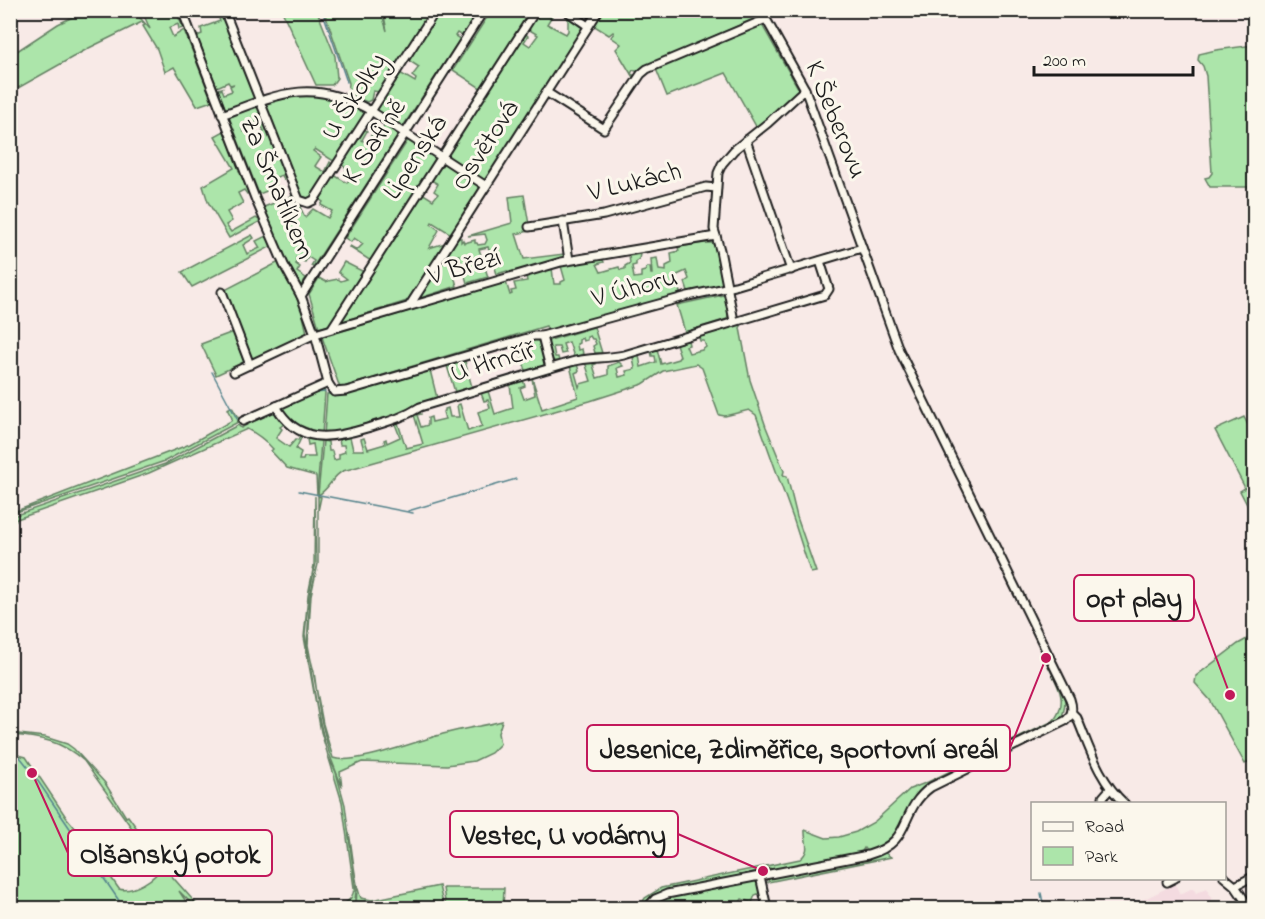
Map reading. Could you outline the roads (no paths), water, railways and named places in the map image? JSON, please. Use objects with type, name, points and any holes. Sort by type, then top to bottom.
[{"type":"street","name":"Za Šmatlíkem","points":[[182,10],[222,115],[284,265],[301,296],[315,334],[328,383]]},
{"type":"street","points":[[224,10],[260,101]]},
{"type":"street","name":"U Školky","points":[[260,101],[299,200],[308,203],[314,200],[436,10]]},
{"type":"street","name":"K Safině","points":[[301,296],[484,10]]},
{"type":"street","name":"Lipenská","points":[[332,328],[536,10]]},
{"type":"street","points":[[565,10],[588,26]]},
{"type":"street","name":"Osvětová","points":[[410,305],[598,10]]},
{"type":"street","name":"K Šeberovu","points":[[761,10],[805,89],[899,350],[1070,699],[1072,713],[1077,718],[1100,772],[1110,789],[1123,802]]},
{"type":"street","points":[[546,92],[604,129],[641,74],[647,69],[766,18]]},
{"type":"street","points":[[734,321],[713,221],[718,173],[728,156],[805,89]]},
{"type":"street","points":[[222,115],[274,96],[312,91],[353,101],[486,186]]},
{"type":"street","points":[[746,140],[791,270]]},
{"type":"street","name":"V Lukách","points":[[530,227],[604,215],[706,187],[716,188]]},
{"type":"street","name":"V Lukách","points":[[563,221],[569,260]]},
{"type":"street","name":"V Březí","points":[[234,372],[332,328],[569,260],[716,236]]},
{"type":"street","name":"V Úhoru","points":[[328,383],[334,392],[346,391],[534,336],[542,336],[688,296],[728,288],[862,248]]},
{"type":"street","name":"U Hrnčíř","points":[[276,406],[286,421],[299,430],[309,435],[331,437],[404,417],[420,407],[550,368],[585,358],[624,355],[825,295],[829,289],[820,261]]},
{"type":"street","points":[[222,292],[250,365]]},
{"type":"street","points":[[542,336],[550,368]]},
{"type":"street","points":[[243,421],[328,383]]},
{"type":"street","points":[[647,909],[655,899],[667,894],[882,851],[900,835],[912,806],[923,792],[1062,723],[1072,713]]},
{"type":"street","points":[[1103,802],[1102,797],[1110,789]]},
{"type":"street","points":[[760,876],[767,909]]},
{"type":"street","points":[[1235,886],[1254,876]]},
{"type":"street","points":[[1226,879],[1235,886],[1250,909]]},
{"type":"street","points":[[1167,882],[1172,880]]},
{"type":"waterway","points":[[322,10],[347,82]]},
{"type":"waterway","points":[[716,294],[720,293]]},
{"type":"waterway","points":[[700,297],[708,297]]},
{"type":"waterway","points":[[668,305],[690,299]]},
{"type":"waterway","points":[[620,318],[659,307]]},
{"type":"waterway","points":[[586,327],[604,322]]},
{"type":"waterway","points":[[552,337],[570,332]]},
{"type":"waterway","points":[[510,346],[533,340]]},
{"type":"waterway","points":[[212,372],[237,419]]},
{"type":"waterway","points":[[314,393],[325,392]]},
{"type":"waterway","points":[[328,393],[337,396],[348,394]]},
{"type":"waterway","points":[[408,511],[516,479]]},
{"type":"waterway","points":[[299,491],[413,513]]},
{"type":"waterway","points":[[10,755],[20,757],[28,767]]},
{"type":"waterway","points":[[31,771],[124,908]]},
{"type":"waterway","points":[[1041,893],[1044,908]]},
{"type":"waterway","points":[[1026,908],[1043,903]]},
{"type":"place","name":"Jesenice, Zdiměřice, sportovní areál","points":[[1046,658]]},
{"type":"place","name":"opt play","points":[[1230,695]]},
{"type":"place","name":"Olšanský potok","points":[[32,773]]},
{"type":"place","name":"Vestec, U vodárny","points":[[763,871]]}]
